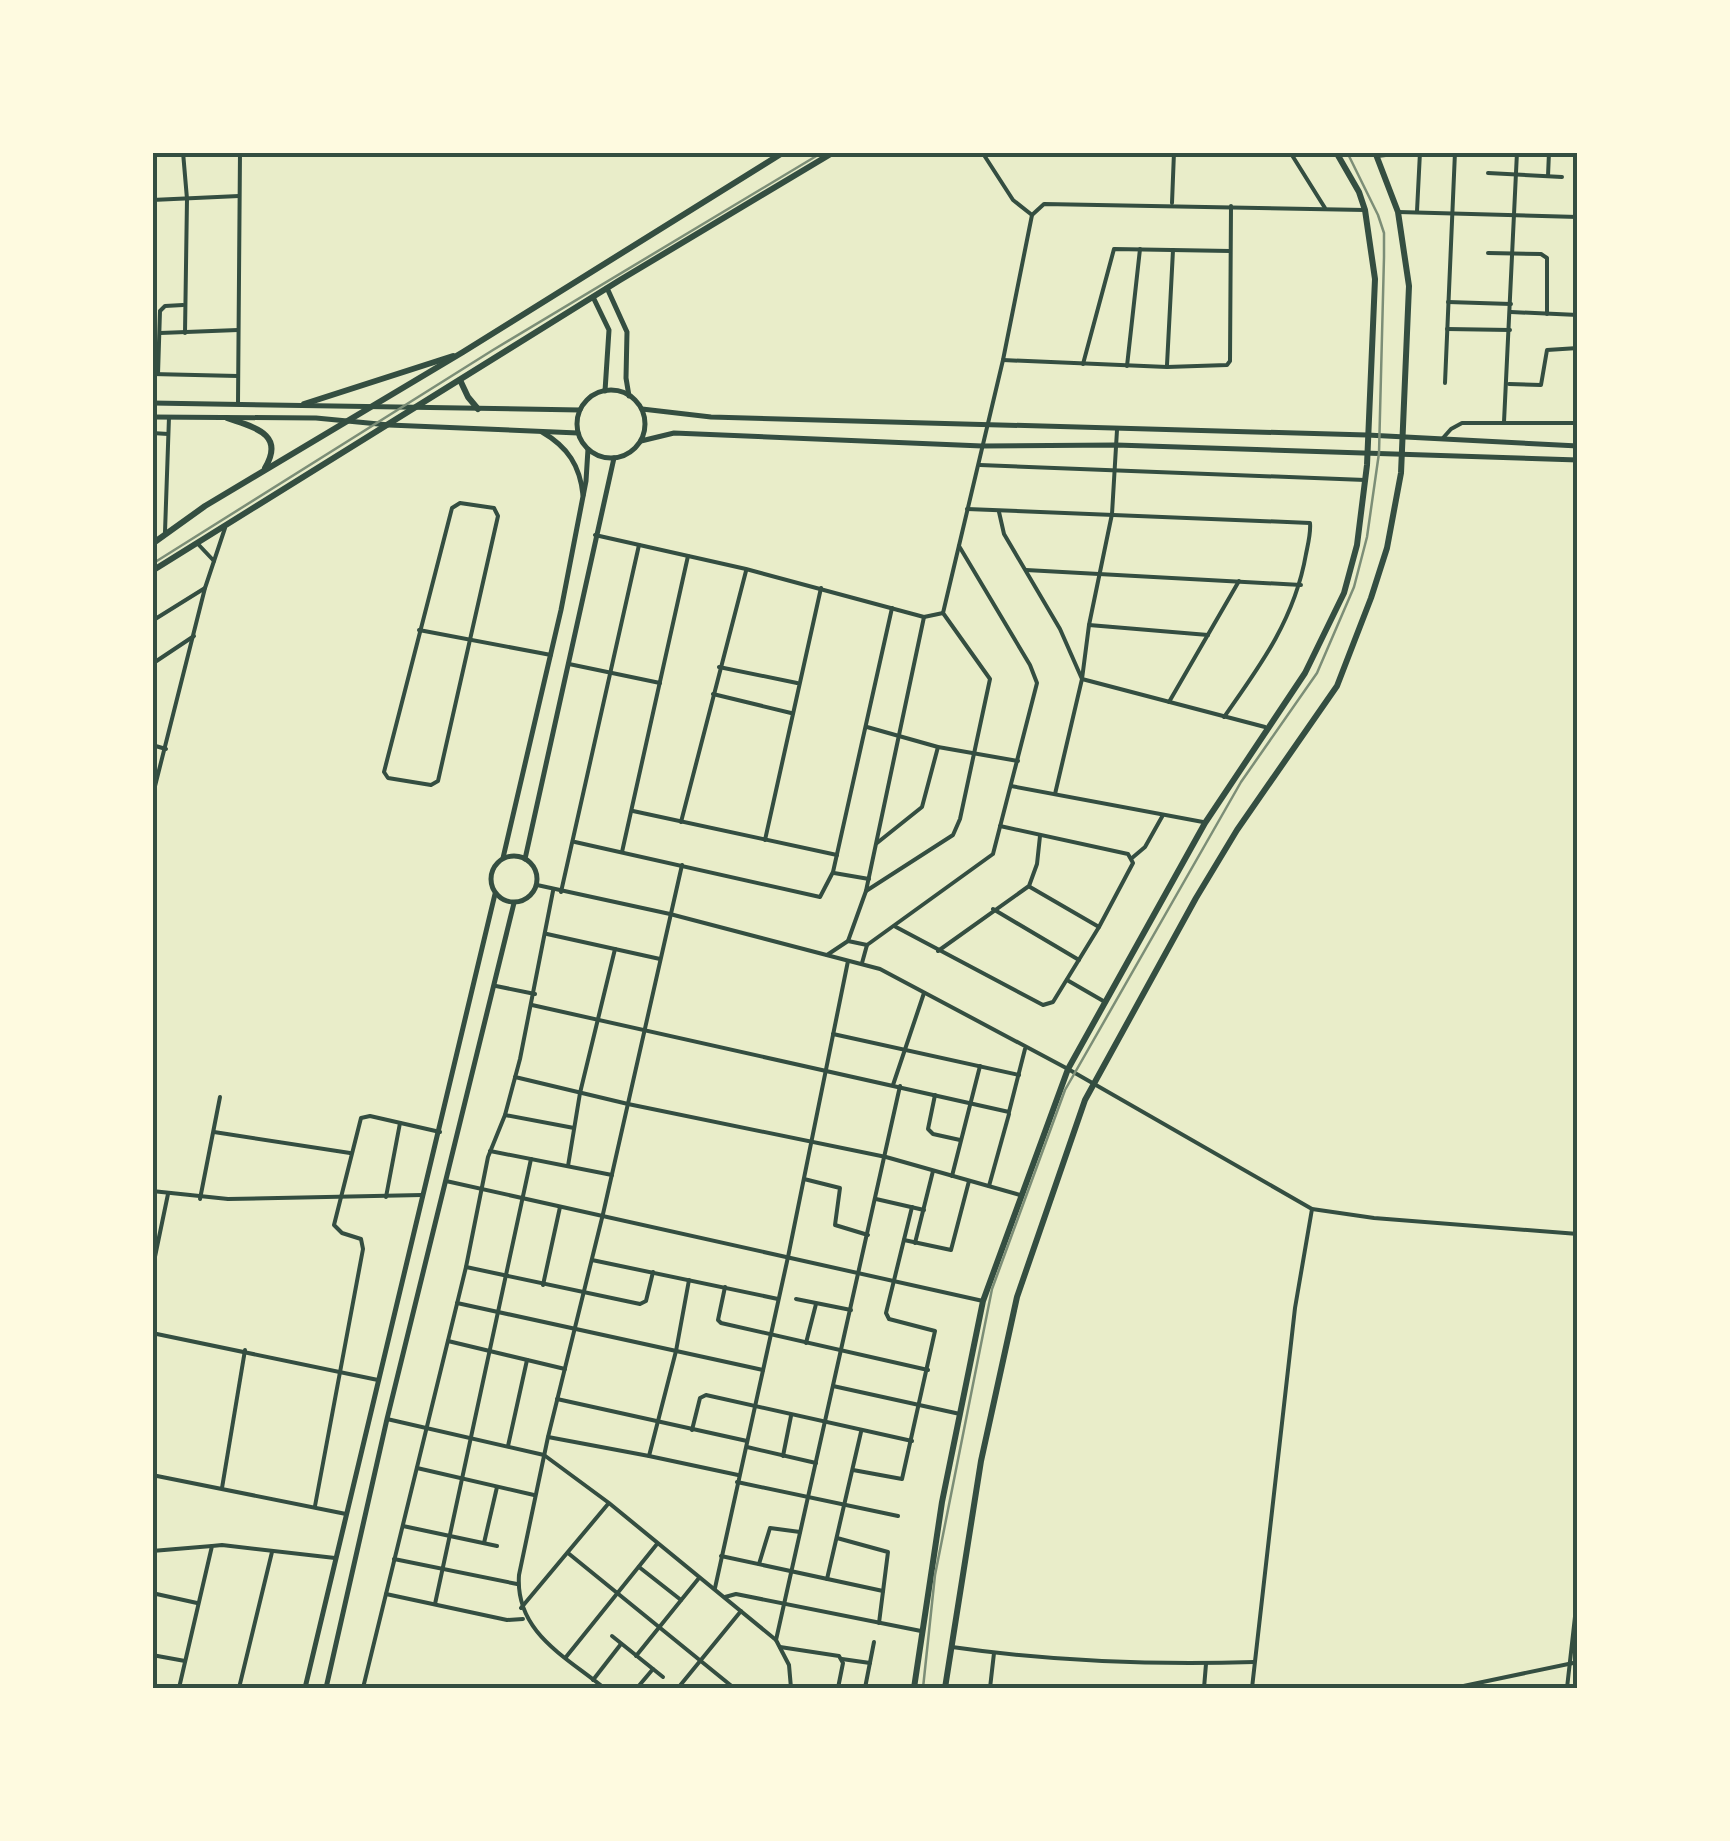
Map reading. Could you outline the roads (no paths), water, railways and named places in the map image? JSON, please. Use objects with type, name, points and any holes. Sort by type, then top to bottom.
[{"type":"main road","points":[[152,544],[262,472],[784,152]]},
{"type":"main road","points":[[152,571],[606,288],[834,152]]},
{"type":"main road","points":[[914,1688],[942,1502],[983,1301],[1068,1069],[1205,822],[1306,673],[1344,593],[1357,545],[1365,480],[1374,278],[1372,242],[1359,192],[1336,152]]},
{"type":"main road","points":[[945,1688],[980,1461],[1017,1297],[1092,1084],[1237,830],[1337,686],[1387,548],[1404,437],[1409,286],[1398,212],[1376,154]]},
{"type":"main road","points":[[606,288],[626,332],[629,396]]},
{"type":"main road","points":[[593,297],[609,330],[605,391]]},
{"type":"main road","points":[[304,404],[463,352]]},
{"type":"main road","points":[[460,380],[478,409]]},
{"type":"main road","points":[[605,391],[629,396],[642,409],[645,425],[634,450],[602,458],[588,450],[578,433],[580,410],[593,396],[605,391]]},
{"type":"main road","points":[[152,403],[580,410]]},
{"type":"main road","points":[[642,409],[710,417],[1367,435],[1578,446]]},
{"type":"main road","points":[[152,417],[326,419],[578,433]]},
{"type":"main road","points":[[227,418],[257,427],[266,436],[270,456],[262,472]]},
{"type":"main road","points":[[539,431],[566,450],[582,479],[584,495]]},
{"type":"main road","points":[[641,440],[674,433],[982,446],[1116,445],[1578,460]]},
{"type":"main road","points":[[503,858],[526,858],[536,870],[537,885],[528,898],[514,903],[496,894],[490,882],[492,870],[503,858],[551,655],[584,495],[588,450]]},
{"type":"main road","points":[[526,858],[614,458]]},
{"type":"main road","points":[[305,1688],[496,894]]},
{"type":"main road","points":[[326,1688],[387,1419],[514,903]]},
{"type":"street","points":[[183,152],[184,333]]},
{"type":"street","points":[[238,404],[240,152]]},
{"type":"street","points":[[982,152],[1012,200],[1032,215]]},
{"type":"street","points":[[1172,204],[1174,152]]},
{"type":"street","points":[[1290,152],[1325,208]]},
{"type":"street","points":[[1376,154],[1412,152]]},
{"type":"street","points":[[1417,211],[1420,152]]},
{"type":"street","points":[[1446,384],[1456,152]]},
{"type":"street","points":[[1504,422],[1517,152]]},
{"type":"street","points":[[1548,176],[1549,152]]},
{"type":"street","points":[[1488,173],[1562,177]]},
{"type":"street","points":[[152,200],[239,196]]},
{"type":"street","points":[[866,891],[953,835],[960,819],[990,679],[943,613],[1003,360],[1032,215],[1044,204],[1364,210]]},
{"type":"street","points":[[1003,360],[1167,367],[1222,366],[1230,361],[1232,206]]},
{"type":"street","points":[[1398,212],[1578,217]]},
{"type":"street","points":[[1083,364],[1111,254],[1117,248],[1230,250]]},
{"type":"street","points":[[1126,366],[1140,249]]},
{"type":"street","points":[[1167,367],[1173,250]]},
{"type":"street","points":[[1488,253],[1541,254],[1548,258],[1546,314]]},
{"type":"street","points":[[1448,302],[1512,304]]},
{"type":"street","points":[[184,305],[162,308],[155,374],[238,376]]},
{"type":"street","points":[[1511,312],[1578,314]]},
{"type":"street","points":[[1447,329],[1510,330]]},
{"type":"street","points":[[160,333],[238,330]]},
{"type":"street","points":[[1508,384],[1541,385],[1545,353],[1551,347],[1578,348]]},
{"type":"street","points":[[165,535],[168,417]]},
{"type":"street","points":[[1442,440],[1450,429],[1462,423],[1578,423]]},
{"type":"street","points":[[1055,794],[1082,678],[1112,514],[1117,430]]},
{"type":"street","points":[[152,433],[168,434]]},
{"type":"street","points":[[978,465],[1365,480]]},
{"type":"street","points":[[460,503],[494,508],[498,516],[469,641],[435,785],[388,778],[384,772],[419,630],[452,508],[460,503]]},
{"type":"street","points":[[967,508],[1307,522],[1311,526],[1301,585],[1290,616],[1224,717]]},
{"type":"street","points":[[999,512],[1004,534],[1060,629],[1082,678]]},
{"type":"street","points":[[152,798],[205,588],[226,525]]},
{"type":"street","points":[[595,535],[821,588],[924,617],[943,613]]},
{"type":"street","points":[[197,542],[214,561]]},
{"type":"street","points":[[561,892],[640,546]]},
{"type":"street","points":[[862,963],[868,945],[986,861],[996,846],[1037,683],[959,546]]},
{"type":"street","points":[[622,852],[688,556]]},
{"type":"street","points":[[681,822],[746,570]]},
{"type":"street","points":[[1026,570],[1301,585]]},
{"type":"street","points":[[1169,702],[1240,580]]},
{"type":"street","points":[[152,621],[205,588]]},
{"type":"street","points":[[765,840],[821,588]]},
{"type":"street","points":[[574,842],[682,864],[816,899],[824,894],[833,872],[892,608]]},
{"type":"street","points":[[827,955],[848,941],[866,891],[924,617]]},
{"type":"street","points":[[1089,625],[1208,635]]},
{"type":"street","points":[[419,630],[551,655]]},
{"type":"street","points":[[152,664],[194,636]]},
{"type":"street","points":[[570,664],[660,682]]},
{"type":"street","points":[[719,667],[798,683]]},
{"type":"street","points":[[1082,678],[1270,728]]},
{"type":"street","points":[[712,694],[791,713]]},
{"type":"street","points":[[866,727],[1018,761]]},
{"type":"street","points":[[152,745],[166,749]]},
{"type":"street","points":[[876,844],[922,807],[938,746]]},
{"type":"street","points":[[1011,786],[1205,822]]},
{"type":"street","points":[[632,811],[837,855]]},
{"type":"street","points":[[896,927],[1043,1004],[1053,1002],[1099,927],[1132,858],[1146,847],[1163,815]]},
{"type":"street","points":[[1000,826],[1132,858]]},
{"type":"street","points":[[938,951],[1028,886],[1038,864],[1040,836]]},
{"type":"street","points":[[604,1688],[526,1619],[520,1608],[518,1584],[548,1437],[604,1214],[682,864]]},
{"type":"street","points":[[833,872],[869,879]]},
{"type":"street","points":[[537,885],[862,963],[1068,1069],[1312,1210],[1578,1234]]},
{"type":"street","points":[[1028,886],[1099,927]]},
{"type":"street","points":[[363,1688],[466,1267],[490,1151],[505,1115],[535,994],[553,890]]},
{"type":"street","points":[[993,909],[1078,960]]},
{"type":"street","points":[[545,934],[660,959]]},
{"type":"street","points":[[848,941],[868,945]]},
{"type":"street","points":[[568,1166],[580,1092],[615,949]]},
{"type":"street","points":[[715,1588],[848,961]]},
{"type":"street","points":[[1067,980],[1105,1002]]},
{"type":"street","points":[[494,986],[535,994]]},
{"type":"street","points":[[776,1640],[886,1158],[904,1048],[910,1042],[924,993]]},
{"type":"street","points":[[532,1005],[1010,1112]]},
{"type":"street","points":[[832,1034],[1019,1074]]},
{"type":"street","points":[[988,1186],[1026,1048]]},
{"type":"street","points":[[952,1176],[980,1066]]},
{"type":"street","points":[[515,1077],[886,1158],[1020,1195]]},
{"type":"street","points":[[934,1094],[928,1129],[933,1134],[960,1140]]},
{"type":"street","points":[[200,1198],[220,1097]]},
{"type":"street","points":[[505,1115],[574,1128]]},
{"type":"street","points":[[314,1506],[363,1242],[334,1225],[361,1118],[370,1116],[440,1132]]},
{"type":"street","points":[[386,1197],[400,1123]]},
{"type":"street","points":[[214,1132],[350,1154]]},
{"type":"street","points":[[490,1151],[612,1175]]},
{"type":"street","points":[[435,1604],[531,1159]]},
{"type":"street","points":[[915,1243],[933,1170]]},
{"type":"street","points":[[803,1178],[840,1188],[835,1224],[868,1235]]},
{"type":"street","points":[[904,1240],[948,1251],[953,1248],[969,1181]]},
{"type":"street","points":[[446,1182],[983,1301]]},
{"type":"street","points":[[152,1191],[200,1198],[424,1195]]},
{"type":"street","points":[[152,1271],[168,1194]]},
{"type":"street","points":[[876,1198],[924,1210]]},
{"type":"street","points":[[543,1285],[560,1205]]},
{"type":"street","points":[[852,1470],[902,1479],[913,1442],[935,1331],[886,1317],[912,1206]]},
{"type":"street","points":[[1252,1688],[1295,1308],[1312,1210]]},
{"type":"street","points":[[592,1260],[778,1299]]},
{"type":"street","points":[[466,1267],[644,1304],[653,1272]]},
{"type":"street","points":[[650,1456],[689,1280]]},
{"type":"street","points":[[725,1287],[719,1322],[928,1370]]},
{"type":"street","points":[[796,1299],[850,1310]]},
{"type":"street","points":[[457,1303],[763,1370]]},
{"type":"street","points":[[806,1343],[816,1303]]},
{"type":"street","points":[[152,1334],[379,1380]]},
{"type":"street","points":[[448,1341],[565,1369]]},
{"type":"street","points":[[222,1488],[245,1350]]},
{"type":"street","points":[[508,1446],[527,1360]]},
{"type":"street","points":[[833,1386],[960,1414]]},
{"type":"street","points":[[692,1430],[703,1396],[913,1442]]},
{"type":"street","points":[[558,1399],[816,1463]]},
{"type":"street","points":[[783,1456],[791,1415]]},
{"type":"street","points":[[387,1419],[544,1455],[776,1640],[789,1665],[790,1688]]},
{"type":"street","points":[[827,1579],[861,1431]]},
{"type":"street","points":[[548,1437],[650,1456],[808,1498],[898,1516]]},
{"type":"street","points":[[417,1468],[536,1495]]},
{"type":"street","points":[[152,1476],[346,1514]]},
{"type":"street","points":[[484,1543],[498,1487]]},
{"type":"street","points":[[520,1608],[609,1503]]},
{"type":"street","points":[[403,1526],[497,1546]]},
{"type":"street","points":[[759,1564],[770,1528],[800,1532]]},
{"type":"street","points":[[837,1538],[888,1552],[879,1624]]},
{"type":"street","points":[[152,1542],[155,1550],[222,1544],[335,1558]]},
{"type":"street","points":[[566,1657],[658,1544]]},
{"type":"street","points":[[179,1688],[212,1546]]},
{"type":"street","points":[[239,1688],[272,1552]]},
{"type":"street","points":[[568,1553],[734,1688]]},
{"type":"street","points":[[722,1556],[883,1591]]},
{"type":"street","points":[[394,1559],[518,1584]]},
{"type":"street","points":[[639,1567],[681,1600]]},
{"type":"street","points":[[636,1656],[700,1576]]},
{"type":"street","points":[[1567,1688],[1578,1590]]},
{"type":"street","points":[[152,1593],[199,1603]]},
{"type":"street","points":[[386,1594],[506,1620],[526,1619]]},
{"type":"street","points":[[725,1597],[736,1594],[922,1632]]},
{"type":"street","points":[[678,1688],[741,1611]]},
{"type":"street","points":[[612,1636],[663,1677]]},
{"type":"street","points":[[866,1688],[874,1642]]},
{"type":"street","points":[[593,1680],[621,1644]]},
{"type":"street","points":[[952,1647],[994,1653],[1206,1664],[1254,1662]]},
{"type":"street","points":[[780,1648],[830,1653],[870,1663]]},
{"type":"street","points":[[990,1688],[994,1653]]},
{"type":"street","points":[[152,1654],[185,1661]]},
{"type":"street","points":[[838,1688],[842,1659]]},
{"type":"street","points":[[1454,1688],[1578,1662]]},
{"type":"street","points":[[1204,1688],[1206,1664]]},
{"type":"street","points":[[636,1688],[652,1668]]},
{"type":"tram line","points":[[152,564],[493,350],[823,152]]},
{"type":"tram line","points":[[923,1688],[935,1575],[992,1289],[1065,1090],[1241,782],[1317,673],[1354,587],[1367,537],[1379,453],[1384,233],[1347,152]]}]
